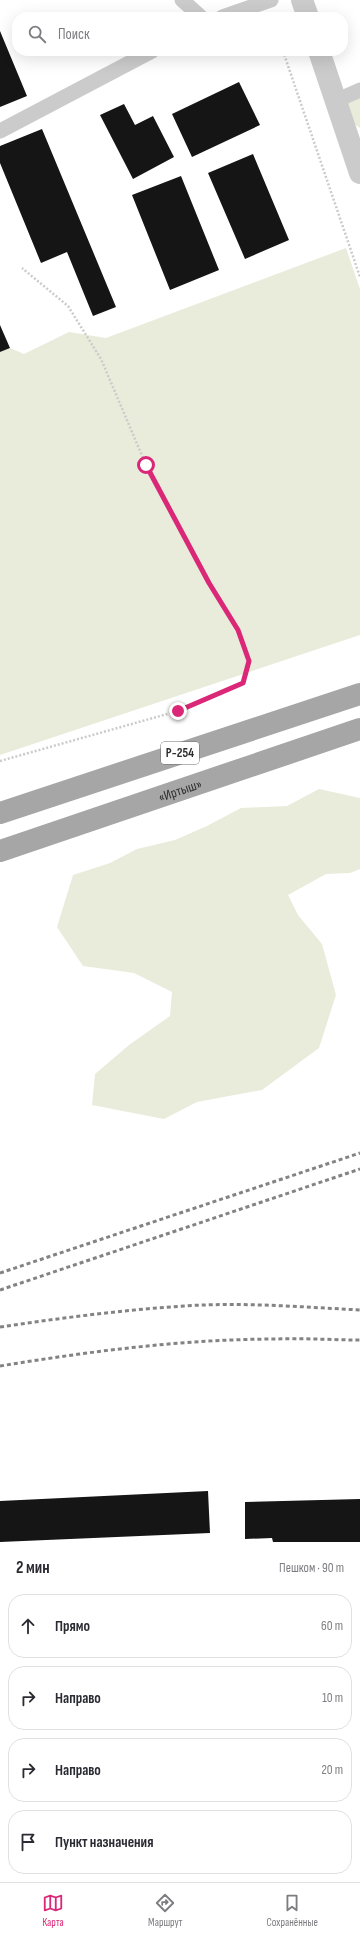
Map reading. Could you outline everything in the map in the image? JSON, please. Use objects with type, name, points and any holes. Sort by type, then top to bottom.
[{"type":"main road","name":"Р-254","points":[[0,813],[360,694]]},
{"type":"main road","name":"«Иртыш»","points":[[0,851],[360,729]]},
{"type":"street","points":[[302,0],[306,12]]},
{"type":"street","points":[[321,56],[360,173]]},
{"type":"lane","points":[[182,0],[195,12]]},
{"type":"lane","points":[[236,12],[271,0]]},
{"type":"lane","points":[[0,131],[142,56]]},
{"type":"lane","points":[[335,100],[360,90]]},
{"type":"path","points":[[285,56],[360,277]]},
{"type":"path","points":[[0,761],[178,711],[243,683],[249,661],[238,630],[209,583],[146,465],[101,359],[68,306],[22,268]]},
{"type":"green space","points":[[360,94],[360,128],[350,121],[346,99]]},
{"type":"green space","points":[[346,248],[360,289],[360,635],[0,755],[0,352],[10,348],[24,354],[69,332],[106,338]]},
{"type":"green space","points":[[319,789],[360,798],[360,869],[350,873],[326,874],[288,895],[298,915],[322,944],[336,995],[319,1048],[262,1090],[197,1102],[164,1119],[92,1105],[95,1074],[129,1045],[170,1016],[172,992],[134,973],[83,966],[57,927],[73,875],[110,863],[137,849],[175,840],[207,826],[241,808],[287,806]]},
{"type":"building","points":[[0,31],[27,96],[0,107]]},
{"type":"building","points":[[239,82],[260,125],[192,157],[172,114]]},
{"type":"building","points":[[124,104],[135,125],[153,116],[174,157],[133,179],[100,115]]},
{"type":"building","points":[[42,129],[116,307],[93,316],[67,252],[41,263],[0,163],[0,146]]},
{"type":"building","points":[[253,154],[289,240],[245,259],[208,173]]},
{"type":"building","points":[[181,176],[219,270],[170,290],[132,195]]},
{"type":"building","points":[[0,325],[10,348],[0,352]]},
{"type":"building","points":[[208,1491],[210,1533],[0,1542],[0,1501]]},
{"type":"building","points":[[360,1499],[360,1542],[273,1542],[272,1538],[245,1539],[245,1502]]},
{"type":"railway","points":[[0,1273],[360,1153]]},
{"type":"railway","points":[[0,1290],[360,1169]]},
{"type":"railway","points":[[0,1327],[115,1312],[206,1305],[272,1305],[360,1310]]},
{"type":"railway","points":[[0,1366],[69,1355],[208,1341],[298,1339],[360,1340]]},
{"type":"route","points":[[146,465],[209,583],[238,630],[249,661],[243,683],[178,711]]}]
